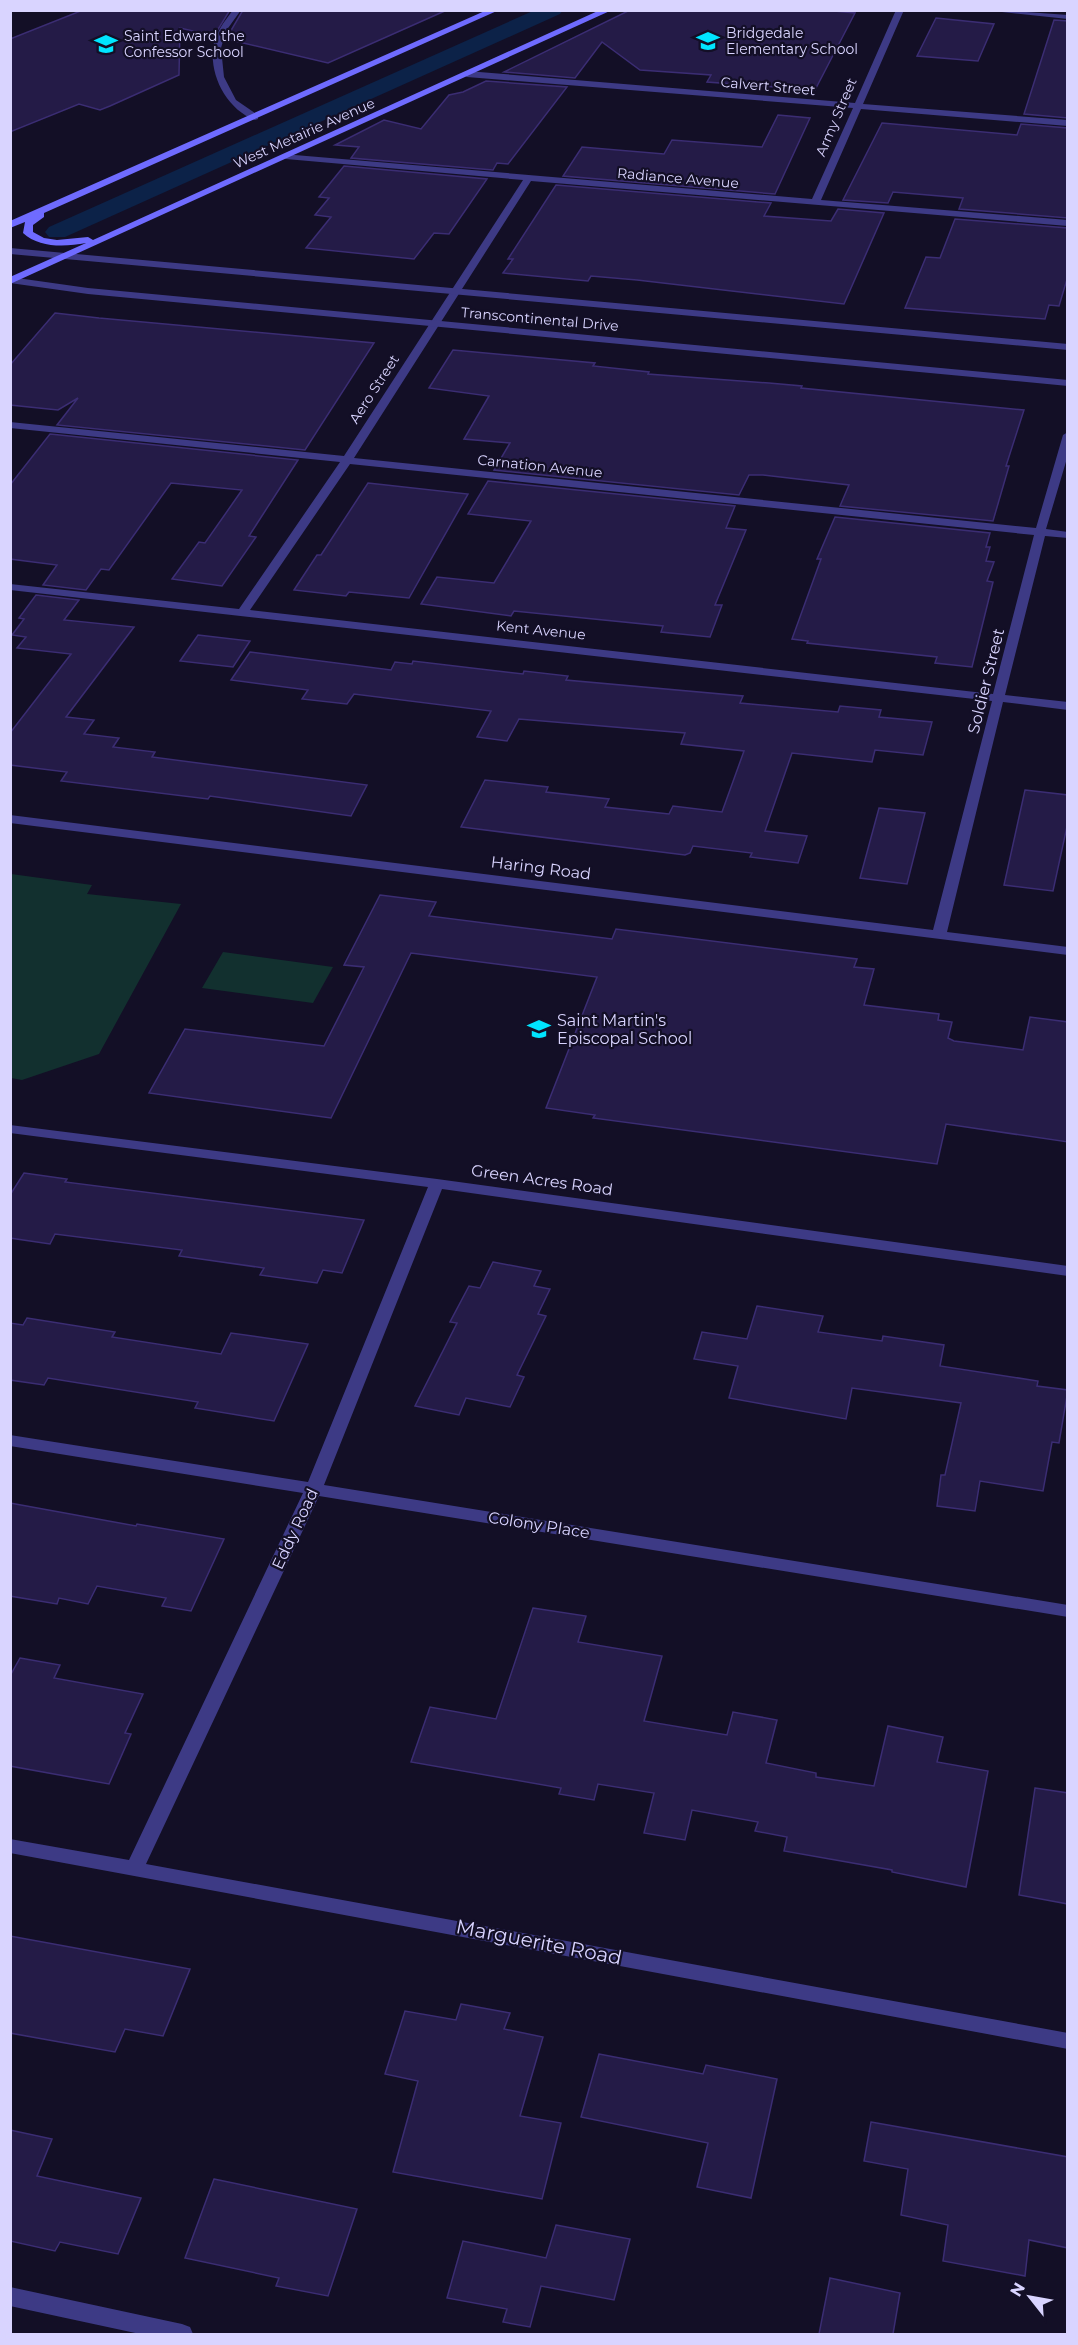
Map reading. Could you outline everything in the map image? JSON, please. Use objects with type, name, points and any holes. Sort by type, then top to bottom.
[{"type":"main road","points":[[10,225],[495,10]]},
{"type":"main road","name":"West Metairie Avenue","points":[[11,280],[608,10]]},
{"type":"main road","points":[[53,206],[28,224],[28,233],[35,239],[78,242],[110,236]]},
{"type":"street","points":[[237,10],[222,30],[217,48],[220,78],[232,101],[255,117]]},
{"type":"street","name":"Army Street","points":[[814,202],[855,106],[900,10]]},
{"type":"street","points":[[1002,10],[1068,17]]},
{"type":"street","name":"Calvert Street","points":[[466,75],[1068,123]]},
{"type":"street","name":"Radiance Avenue","points":[[286,156],[528,179],[1068,223]]},
{"type":"street","name":"Aero Street","points":[[242,613],[346,461],[528,179]]},
{"type":"street","name":"Transcontinental Drive","points":[[10,251],[1068,347]]},
{"type":"street","name":"Transcontinental Drive","points":[[11,280],[88,291],[1068,383]]},
{"type":"street","name":"Carnation Avenue","points":[[10,425],[1068,535]]},
{"type":"street","name":"Soldier Street","points":[[939,935],[1040,532],[1068,435]]},
{"type":"street","name":"Kent Avenue","points":[[10,587],[612,652],[1068,706]]},
{"type":"street","name":"Haring Road","points":[[10,819],[1068,951]]},
{"type":"street","name":"Green Acres Road","points":[[10,1129],[437,1184],[1068,1271]]},
{"type":"street","name":"Eddy Road","points":[[135,1867],[314,1488],[437,1184]]},
{"type":"street","name":"Colony Place","points":[[10,1440],[1068,1611]]},
{"type":"street","name":"Marguerite Road","points":[[10,1846],[135,1867],[1068,2041]]},
{"type":"street","points":[[10,2296],[182,2334]]},
{"type":"green space","points":[[11,874],[92,885],[87,894],[181,904],[99,1054],[22,1080],[11,1078]]},
{"type":"green space","points":[[223,952],[333,967],[313,1003],[202,988]]},
{"type":"building","points":[[83,10],[230,10],[214,36],[180,28],[179,75],[100,110],[79,104],[10,132],[10,39]]},
{"type":"building","points":[[243,10],[447,10],[328,63],[226,39]]},
{"type":"building","name":"Bridgedale Elementary School","points":[[630,10],[823,10],[855,13],[815,90],[707,82],[711,75],[640,70],[602,42],[575,78],[504,72]]},
{"type":"building","points":[[936,18],[994,24],[978,61],[917,56]]},
{"type":"building","points":[[1054,20],[1068,21],[1068,118],[1024,114]]},
{"type":"building","points":[[486,81],[567,87],[508,164],[497,163],[493,170],[351,158],[359,147],[335,145],[384,120],[421,129],[449,95],[463,92]]},
{"type":"building","points":[[778,115],[810,118],[775,194],[563,176],[582,147],[664,154],[672,140],[762,147]]},
{"type":"building","points":[[882,123],[1017,135],[1021,124],[1068,128],[1068,218],[959,209],[963,198],[893,192],[888,203],[843,200]]},
{"type":"building","points":[[344,166],[487,179],[449,234],[434,233],[414,259],[306,248],[331,217],[315,215],[329,198],[319,197]]},
{"type":"building","points":[[556,185],[771,203],[764,216],[831,221],[838,209],[884,213],[844,304],[637,280],[591,276],[588,281],[503,273],[513,259],[508,259]]},
{"type":"building","points":[[955,219],[1068,228],[1068,276],[1059,306],[1049,305],[1045,319],[905,308],[926,257],[940,258]]},
{"type":"building","points":[[55,313],[374,343],[305,450],[57,425],[78,398],[58,410],[10,405],[10,365]]},
{"type":"building","points":[[453,350],[595,363],[593,366],[649,372],[648,374],[802,386],[801,388],[1024,410],[1006,466],[1009,466],[993,521],[840,506],[849,485],[763,475],[749,475],[739,495],[494,470],[510,443],[464,439],[489,396],[429,388]]},
{"type":"building","points":[[50,434],[298,460],[249,536],[256,537],[222,586],[172,579],[199,542],[205,543],[242,490],[171,483],[109,570],[101,569],[86,590],[43,585],[57,565],[10,559],[10,485]]},
{"type":"building","points":[[488,481],[735,506],[726,528],[746,530],[715,605],[722,605],[710,637],[661,632],[663,626],[514,611],[511,616],[421,604],[437,577],[494,583],[531,521],[468,514]]},
{"type":"building","points":[[368,483],[468,494],[409,598],[349,592],[346,596],[294,590],[317,555],[321,555]]},
{"type":"building","points":[[835,517],[990,533],[986,547],[990,547],[986,561],[994,562],[987,581],[993,582],[972,667],[935,663],[937,657],[807,643],[808,641],[792,639],[821,559],[817,559]]},
{"type":"building","points":[[36,595],[79,600],[64,620],[134,627],[66,717],[94,720],[84,734],[119,738],[113,747],[155,752],[152,757],[367,785],[351,816],[210,796],[208,799],[61,781],[67,772],[10,765],[10,733],[71,654],[17,648],[26,637],[12,635],[24,619],[19,618]]},
{"type":"building","points":[[198,635],[250,641],[233,667],[180,661]]},
{"type":"building","points":[[250,652],[391,670],[395,662],[412,664],[413,661],[523,674],[524,671],[568,676],[566,680],[743,696],[740,703],[838,712],[840,706],[881,710],[879,717],[932,722],[923,755],[875,750],[872,762],[792,753],[765,831],[807,836],[798,863],[750,857],[752,853],[693,846],[690,853],[685,855],[461,827],[485,780],[548,787],[546,792],[609,799],[605,807],[669,814],[673,806],[722,812],[744,751],[681,744],[685,733],[519,719],[507,741],[477,737],[491,711],[354,694],[347,704],[302,699],[308,690],[231,680]]},
{"type":"building","points":[[1025,790],[1068,795],[1068,822],[1053,891],[1004,885]]},
{"type":"building","points":[[879,808],[925,813],[907,884],[860,878]]},
{"type":"building","points":[[380,895],[436,902],[429,916],[612,939],[616,929],[857,959],[854,967],[874,969],[864,1005],[939,1014],[938,1020],[952,1022],[948,1038],[954,1041],[1023,1050],[1030,1017],[1068,1022],[1068,1142],[946,1124],[937,1164],[593,1118],[595,1115],[546,1108],[597,977],[411,953],[331,1118],[149,1093],[185,1029],[324,1046],[364,967],[344,965]]},
{"type":"building","points":[[24,1173],[67,1179],[65,1182],[364,1220],[342,1273],[323,1270],[317,1283],[260,1275],[264,1268],[179,1256],[182,1250],[55,1234],[50,1244],[10,1238],[10,1195]]},
{"type":"building","points":[[493,1262],[541,1271],[534,1286],[550,1289],[538,1314],[546,1316],[517,1375],[524,1377],[510,1407],[466,1398],[459,1415],[415,1406],[457,1323],[450,1322],[469,1286],[480,1288]]},
{"type":"building","points":[[757,1306],[823,1316],[818,1332],[882,1341],[883,1336],[944,1345],[940,1366],[1038,1381],[1037,1386],[1068,1390],[1059,1443],[1052,1442],[1043,1491],[980,1481],[975,1511],[937,1506],[941,1475],[945,1475],[961,1403],[852,1388],[846,1419],[729,1398],[738,1366],[694,1359],[702,1332],[747,1339]]},
{"type":"building","points":[[27,1318],[115,1332],[112,1337],[221,1354],[231,1333],[308,1344],[274,1421],[195,1408],[198,1402],[48,1378],[44,1385],[10,1380],[10,1323],[23,1325]]},
{"type":"building","points":[[10,1503],[224,1539],[191,1611],[162,1606],[166,1598],[97,1586],[88,1604],[59,1598],[57,1604],[10,1596]]},
{"type":"building","points":[[533,1608],[586,1616],[578,1642],[662,1656],[644,1721],[727,1735],[733,1712],[777,1720],[766,1763],[816,1773],[816,1777],[874,1786],[888,1726],[943,1737],[937,1762],[988,1771],[966,1887],[892,1872],[892,1870],[784,1851],[787,1837],[755,1831],[758,1822],[692,1810],[685,1840],[644,1833],[654,1793],[598,1784],[594,1800],[559,1794],[561,1788],[411,1762],[430,1707],[496,1719]]},
{"type":"building","points":[[20,1658],[60,1665],[54,1678],[143,1694],[125,1733],[131,1734],[109,1784],[10,1766],[10,1676]]},
{"type":"building","points":[[1035,1788],[1068,1793],[1068,1904],[1019,1895]]},
{"type":"building","points":[[10,1936],[190,1969],[163,2036],[125,2029],[115,2052],[10,2033]]},
{"type":"building","points":[[461,2004],[510,2013],[504,2029],[543,2037],[520,2116],[561,2123],[542,2199],[393,2172],[418,2081],[385,2074],[405,2011],[456,2020]]},
{"type":"building","points":[[599,2054],[703,2074],[706,2065],[777,2079],[751,2198],[697,2187],[708,2143],[581,2117]]},
{"type":"building","points":[[871,2122],[1068,2157],[1068,2248],[1029,2240],[1025,2276],[943,2261],[948,2225],[901,2215],[908,2169],[864,2161]]},
{"type":"building","points":[[10,2130],[52,2139],[37,2176],[141,2198],[118,2254],[60,2242],[55,2251],[10,2241]]},
{"type":"building","points":[[214,2179],[357,2209],[328,2296],[276,2286],[279,2278],[185,2258]]},
{"type":"building","points":[[556,2225],[630,2239],[614,2300],[541,2286],[530,2327],[503,2322],[507,2309],[447,2298],[463,2241],[546,2258]]},
{"type":"building","points":[[830,2278],[900,2293],[893,2334],[819,2334]]},
{"type":"waterway","points":[[57,232],[553,10]]},
{"type":"place","name":"Bridgedale Elementary School","points":[[708,41]]},
{"type":"place","name":"Saint Edward the Confessor School","points":[[106,44]]},
{"type":"place","name":"Saint Martin's Episcopal School","points":[[539,1029]]}]
